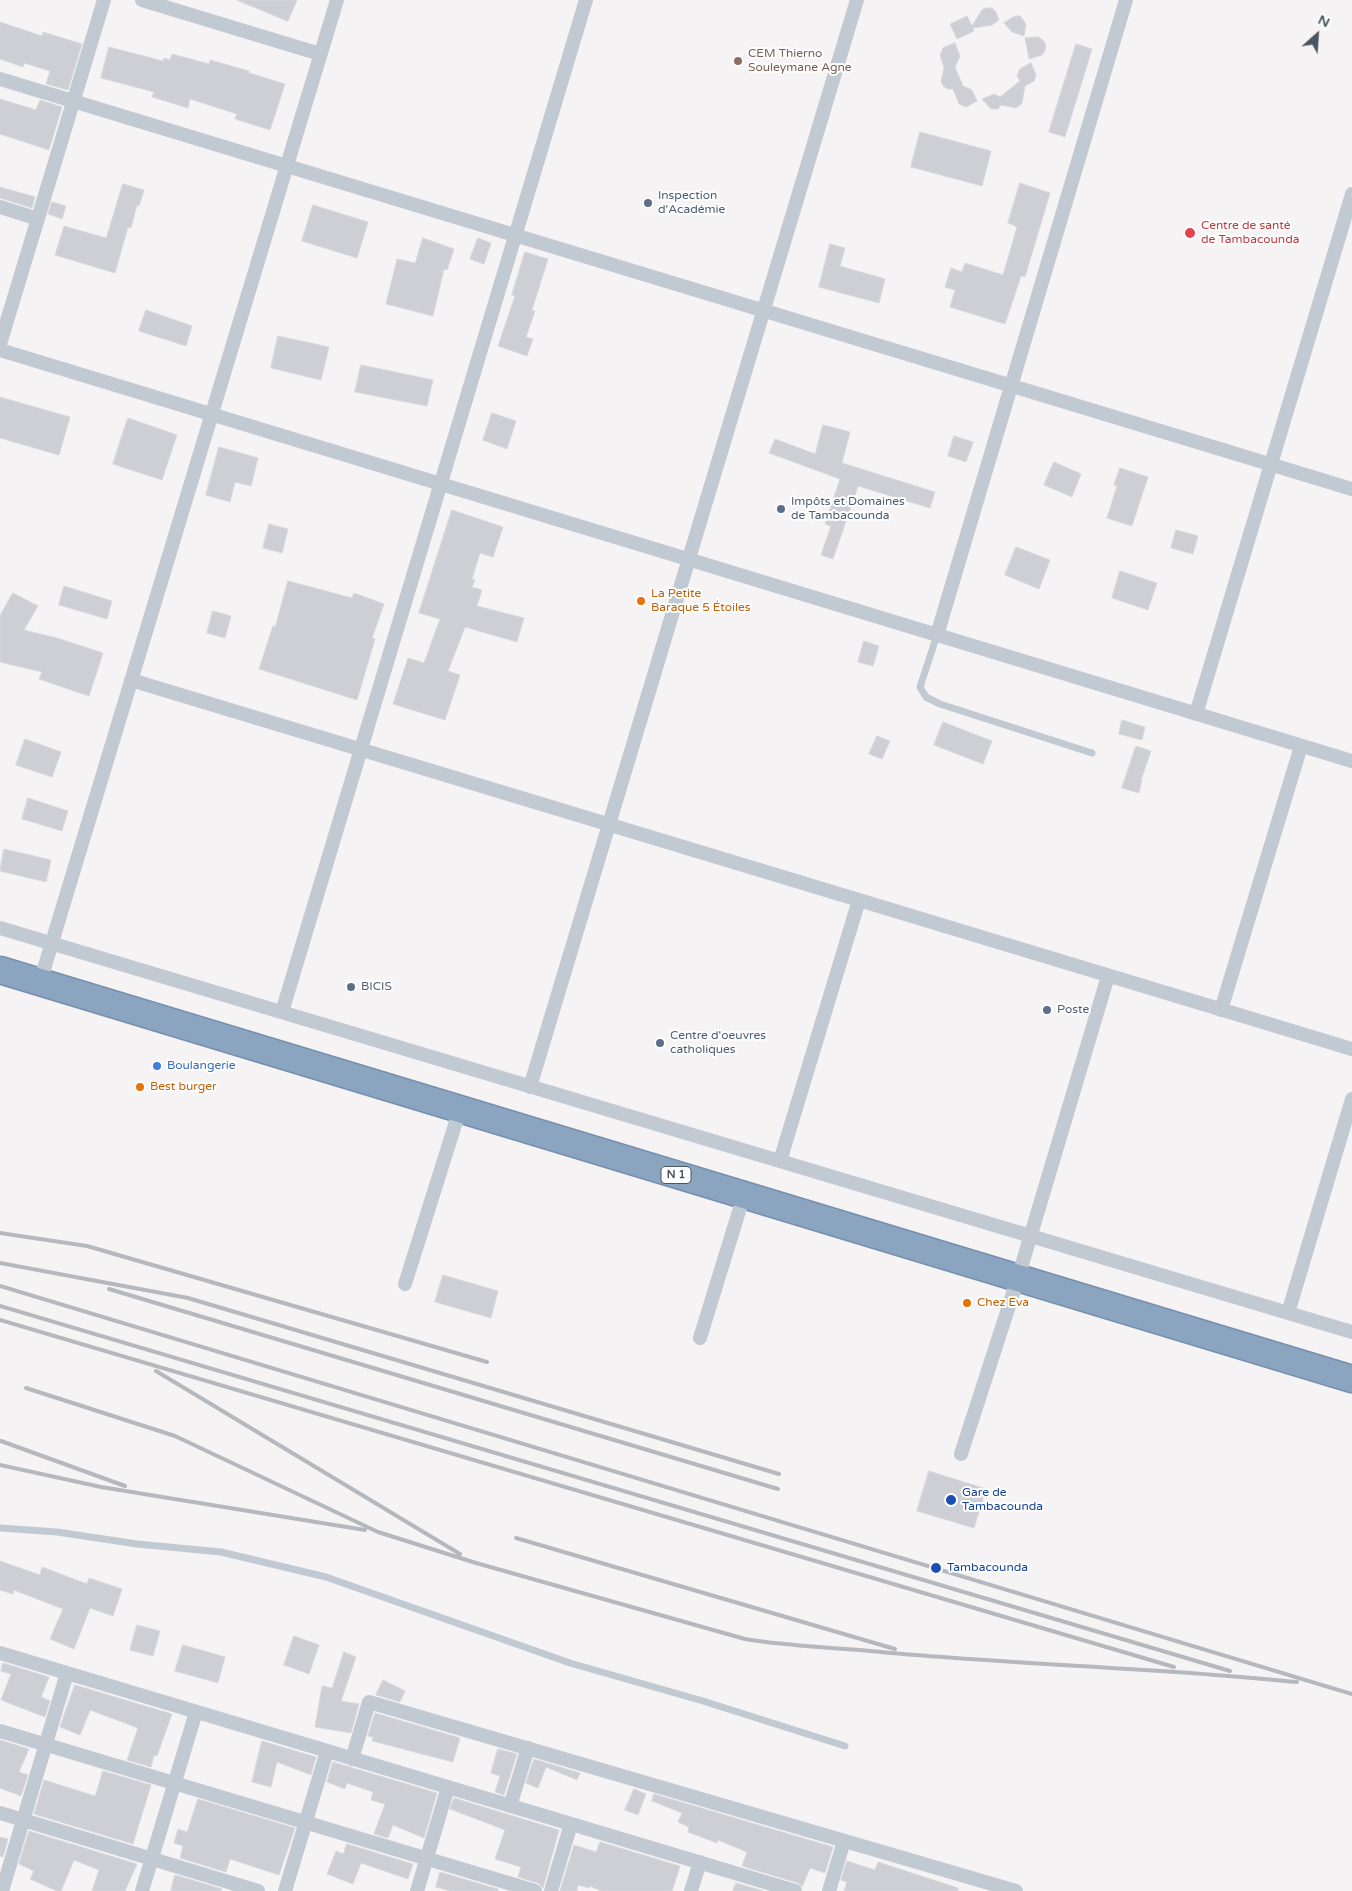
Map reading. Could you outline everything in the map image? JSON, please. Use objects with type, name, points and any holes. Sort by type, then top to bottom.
[{"type":"highway","name":"N 1","points":[[0,970],[1352,1379]]},
{"type":"street","points":[[0,344],[104,0]]},
{"type":"street","points":[[142,0],[320,54]]},
{"type":"street","points":[[40,982],[337,0]]},
{"type":"street","points":[[282,1012],[586,0]]},
{"type":"street","points":[[530,1086],[857,0]]},
{"type":"street","points":[[937,635],[1126,0]]},
{"type":"street","points":[[0,78],[1352,490]]},
{"type":"street","points":[[1196,714],[1270,465],[1347,229],[1352,194]]},
{"type":"street","points":[[0,207],[38,219]]},
{"type":"street","points":[[0,350],[1352,761]]},
{"type":"street","points":[[131,680],[1352,1049]]},
{"type":"street","points":[[1222,1010],[1301,746]]},
{"type":"street","points":[[780,1161],[859,900]]},
{"type":"street","points":[[0,928],[1352,1332]]},
{"type":"street","points":[[961,1454],[1018,1278],[1108,976]]},
{"type":"street","points":[[1288,1313],[1352,1099]]},
{"type":"street","points":[[405,1284],[460,1109]]},
{"type":"street","points":[[700,1338],[744,1195]]},
{"type":"street","points":[[0,1653],[795,1891]]},
{"type":"street","points":[[1,1891],[67,1673]]},
{"type":"street","points":[[352,1759],[369,1702],[1016,1891]]},
{"type":"street","points":[[142,1891],[196,1712]]},
{"type":"street","points":[[0,1732],[534,1891]]},
{"type":"street","points":[[510,1806],[528,1748]]},
{"type":"street","points":[[285,1891],[327,1751]]},
{"type":"street","points":[[417,1891],[448,1787]]},
{"type":"street","points":[[0,1814],[258,1891]]},
{"type":"street","points":[[551,1891],[571,1824]]},
{"type":"street","points":[[829,1891],[844,1841]]},
{"type":"street","points":[[691,1891],[700,1862]]},
{"type":"lane","points":[[937,635],[920,687],[926,697],[940,704],[1092,753]]},
{"type":"lane","points":[[0,1528],[57,1532],[137,1544],[221,1552],[326,1577],[570,1662],[846,1746]]},
{"type":"building","points":[[237,0],[297,0],[288,21]]},
{"type":"building","points":[[992,8],[996,12],[999,20],[992,25],[973,28],[974,31],[957,39],[950,24],[967,16],[972,26],[982,10]]},
{"type":"building","points":[[1015,16],[1020,16],[1026,24],[1024,36],[1012,32],[1004,23]]},
{"type":"building","points":[[0,22],[42,36],[43,32],[82,44],[68,90],[46,84],[50,71],[24,63],[23,67],[0,59]]},
{"type":"building","points":[[1038,37],[1046,45],[1045,50],[1042,55],[1029,59],[1025,38]]},
{"type":"building","points":[[955,43],[960,56],[955,67],[963,86],[972,90],[977,101],[966,107],[959,104],[953,89],[943,86],[941,81],[944,68],[940,55],[943,48]]},
{"type":"building","points":[[1076,44],[1092,49],[1065,137],[1049,132]]},
{"type":"building","points":[[109,47],[163,61],[164,58],[170,60],[172,54],[209,64],[210,60],[285,84],[270,130],[235,119],[237,114],[190,99],[188,108],[152,97],[154,92],[101,78]]},
{"type":"building","points":[[1031,63],[1036,75],[1034,81],[1025,86],[1022,103],[1016,108],[1001,105],[998,109],[991,109],[982,99],[994,94],[1000,97],[1020,81],[1017,76],[1020,69]]},
{"type":"building","points":[[0,99],[36,110],[40,100],[62,107],[49,150],[0,134]]},
{"type":"building","points":[[920,132],[991,151],[982,186],[911,167]]},
{"type":"building","points":[[1020,183],[1050,193],[1025,277],[1021,276],[1005,324],[950,307],[955,290],[945,287],[951,268],[962,272],[965,263],[1003,275],[1017,227],[1008,223]]},
{"type":"building","points":[[123,184],[144,190],[139,206],[137,205],[131,228],[128,227],[115,273],[55,255],[64,226],[106,238]]},
{"type":"building","points":[[0,187],[35,197],[32,208],[0,198]]},
{"type":"building","points":[[52,202],[66,206],[62,219],[48,214]]},
{"type":"building","points":[[313,205],[368,222],[357,258],[302,241]]},
{"type":"building","points":[[423,238],[454,249],[447,270],[444,269],[433,316],[386,304],[397,259],[415,263]]},
{"type":"building","points":[[478,238],[491,243],[484,264],[470,259]]},
{"type":"building","points":[[830,244],[845,248],[840,266],[885,279],[879,303],[819,287]]},
{"type":"building","points":[[525,252],[548,259],[532,310],[535,311],[526,337],[533,339],[527,356],[498,346],[515,296],[512,295]]},
{"type":"building","points":[[146,310],[192,326],[186,346],[139,331]]},
{"type":"building","points":[[278,336],[329,347],[321,380],[271,368]]},
{"type":"building","points":[[361,365],[433,380],[427,406],[355,392]]},
{"type":"building","points":[[0,397],[70,417],[59,455],[0,438]]},
{"type":"building","points":[[492,413],[516,421],[507,449],[483,440]]},
{"type":"building","points":[[128,418],[177,435],[162,480],[113,464]]},
{"type":"building","points":[[823,425],[850,432],[842,463],[935,492],[930,508],[858,486],[833,559],[821,555],[831,526],[825,524],[840,479],[769,453],[775,439],[815,454]]},
{"type":"building","points":[[954,436],[973,442],[966,462],[948,456]]},
{"type":"building","points":[[219,447],[258,458],[251,486],[235,482],[230,502],[206,495]]},
{"type":"building","points":[[1054,462],[1081,474],[1072,497],[1044,485]]},
{"type":"building","points":[[1120,468],[1148,477],[1132,526],[1107,518],[1117,486],[1114,485]]},
{"type":"building","points":[[452,510],[503,527],[493,557],[480,553],[472,579],[475,580],[472,587],[482,590],[477,606],[524,618],[517,642],[465,627],[448,671],[460,675],[445,720],[393,704],[408,658],[424,663],[440,619],[419,613]]},
{"type":"building","points":[[269,524],[288,529],[282,553],[263,548]]},
{"type":"building","points":[[1176,530],[1198,536],[1193,554],[1171,548]]},
{"type":"building","points":[[1016,547],[1050,560],[1039,589],[1005,575]]},
{"type":"building","points":[[1120,571],[1157,583],[1148,610],[1112,598]]},
{"type":"building","points":[[288,581],[352,598],[354,593],[384,604],[372,638],[375,639],[357,700],[259,669],[273,626],[275,627]]},
{"type":"building","points":[[64,586],[112,601],[107,619],[59,605]]},
{"type":"building","points":[[13,593],[38,606],[24,630],[57,638],[103,653],[89,696],[39,679],[42,672],[0,662],[0,616]]},
{"type":"building","points":[[213,611],[231,616],[225,638],[207,633]]},
{"type":"building","points":[[864,641],[879,646],[873,666],[858,662]]},
{"type":"building","points":[[1122,720],[1145,727],[1142,740],[1119,734]]},
{"type":"building","points":[[943,722],[992,741],[983,764],[934,745]]},
{"type":"building","points":[[877,736],[890,741],[882,759],[869,754]]},
{"type":"building","points":[[25,739],[61,752],[52,777],[16,765]]},
{"type":"building","points":[[1136,746],[1151,751],[1141,780],[1139,793],[1122,788]]},
{"type":"building","points":[[28,798],[68,811],[62,831],[22,819]]},
{"type":"building","points":[[4,849],[51,860],[46,882],[0,871]]},
{"type":"building","points":[[443,1275],[498,1291],[491,1318],[435,1302]]},
{"type":"building","name":"Gare de Tambacounda","points":[[929,1471],[986,1489],[974,1528],[917,1511]]},
{"type":"building","points":[[0,1561],[40,1575],[42,1567],[87,1584],[89,1578],[122,1589],[113,1616],[90,1608],[74,1649],[50,1639],[63,1609],[14,1590],[13,1594],[0,1590]]},
{"type":"building","points":[[137,1625],[160,1631],[153,1656],[130,1650]]},
{"type":"building","points":[[294,1636],[319,1645],[309,1674],[284,1665]]},
{"type":"building","points":[[183,1645],[225,1657],[218,1683],[175,1671]]},
{"type":"building","points":[[344,1652],[356,1657],[341,1701],[359,1704],[351,1733],[315,1727],[322,1686],[332,1688]]},
{"type":"building","points":[[3,1663],[49,1677],[41,1697],[50,1701],[45,1717],[1,1700],[11,1674],[1,1671]]},
{"type":"building","points":[[383,1680],[405,1691],[400,1702],[376,1695]]},
{"type":"building","points":[[75,1685],[172,1714],[157,1756],[154,1755],[151,1767],[127,1760],[138,1728],[90,1710],[80,1735],[60,1727]]},
{"type":"building","points":[[375,1713],[460,1738],[453,1762],[372,1741],[373,1737],[368,1736]]},
{"type":"building","points":[[0,1740],[29,1749],[19,1772],[28,1775],[21,1796],[0,1788]]},
{"type":"building","points":[[262,1741],[316,1757],[311,1775],[277,1762],[271,1787],[252,1782]]},
{"type":"building","points":[[498,1749],[517,1754],[504,1795],[495,1792],[500,1776],[491,1773]]},
{"type":"building","points":[[534,1759],[580,1773],[577,1780],[546,1767],[538,1788],[526,1783]]},
{"type":"building","points":[[333,1762],[437,1793],[424,1838],[393,1825],[388,1838],[374,1834],[385,1804],[371,1800],[373,1792],[347,1783],[345,1789],[327,1782]]},
{"type":"building","points":[[103,1771],[151,1785],[133,1844],[34,1814],[44,1780],[95,1796]]},
{"type":"building","points":[[634,1789],[646,1794],[638,1815],[625,1810]]},
{"type":"building","points":[[654,1794],[833,1847],[825,1873],[810,1868],[802,1887],[798,1883],[742,1866],[747,1852],[718,1840],[717,1843],[688,1832],[689,1827],[678,1822],[682,1813],[652,1801]]},
{"type":"building","points":[[454,1798],[559,1830],[543,1888],[538,1883],[518,1877],[521,1867],[495,1859],[505,1830],[450,1809]]},
{"type":"building","points":[[198,1799],[295,1828],[279,1875],[230,1859],[226,1872],[180,1858],[183,1846],[174,1843],[178,1829],[187,1832]]},
{"type":"building","points":[[29,1831],[137,1864],[125,1891],[92,1891],[99,1870],[74,1860],[61,1891],[30,1879],[34,1871],[19,1864]]},
{"type":"building","points":[[0,1837],[8,1839],[3,1857],[0,1856]]},
{"type":"building","points":[[600,1842],[680,1866],[672,1891],[601,1891],[590,1886],[589,1888],[578,1885],[577,1891],[560,1891],[574,1845],[596,1852]]},
{"type":"building","points":[[347,1844],[413,1864],[408,1879],[361,1863],[353,1884],[327,1874],[336,1851],[343,1854]]},
{"type":"building","points":[[847,1861],[875,1870],[878,1862],[958,1888],[958,1891],[844,1891],[847,1882],[841,1880]]},
{"type":"building","points":[[440,1872],[498,1889],[498,1891],[450,1891],[436,1887]]},
{"type":"building","points":[[175,1875],[222,1889],[221,1891],[171,1891]]},
{"type":"building","points":[[736,1883],[764,1891],[733,1891]]},
{"type":"railway","points":[[0,1233],[87,1246],[487,1362]]},
{"type":"railway","points":[[0,1263],[188,1298],[779,1474]]},
{"type":"railway","points":[[0,1286],[1352,1694]]},
{"type":"railway","points":[[109,1289],[778,1489]]},
{"type":"railway","points":[[0,1306],[1230,1671]]},
{"type":"railway","points":[[0,1320],[1174,1667]]},
{"type":"railway","points":[[156,1371],[460,1554]]},
{"type":"railway","points":[[26,1388],[175,1436],[378,1532],[476,1563],[745,1639],[791,1645],[923,1656],[1190,1673],[1297,1682]]},
{"type":"railway","points":[[1,1441],[125,1486]]},
{"type":"railway","points":[[0,1465],[101,1487],[365,1530]]},
{"type":"railway","points":[[516,1538],[895,1649]]},
{"type":"place","name":"CEM Thierno Souleymane Agne","points":[[738,61]]},
{"type":"place","name":"Inspection d'Académie","points":[[648,203]]},
{"type":"place","name":"Centre de santé de Tambacounda","points":[[1190,233]]},
{"type":"place","name":"Impôts et Domaines de Tambacounda","points":[[781,509]]},
{"type":"place","name":"La Petite Baraque 5 Étoiles","points":[[641,601]]},
{"type":"place","name":"BICIS","points":[[351,987]]},
{"type":"place","name":"Poste","points":[[1047,1010]]},
{"type":"place","name":"Centre d'oeuvres catholiques","points":[[660,1043]]},
{"type":"place","name":"Boulangerie","points":[[157,1066]]},
{"type":"place","name":"Best burger","points":[[140,1087]]},
{"type":"place","name":"Chez Eva","points":[[967,1303]]},
{"type":"place","name":"Gare de Tambacounda","points":[[951,1500]]},
{"type":"place","name":"Tambacounda","points":[[936,1568]]}]
